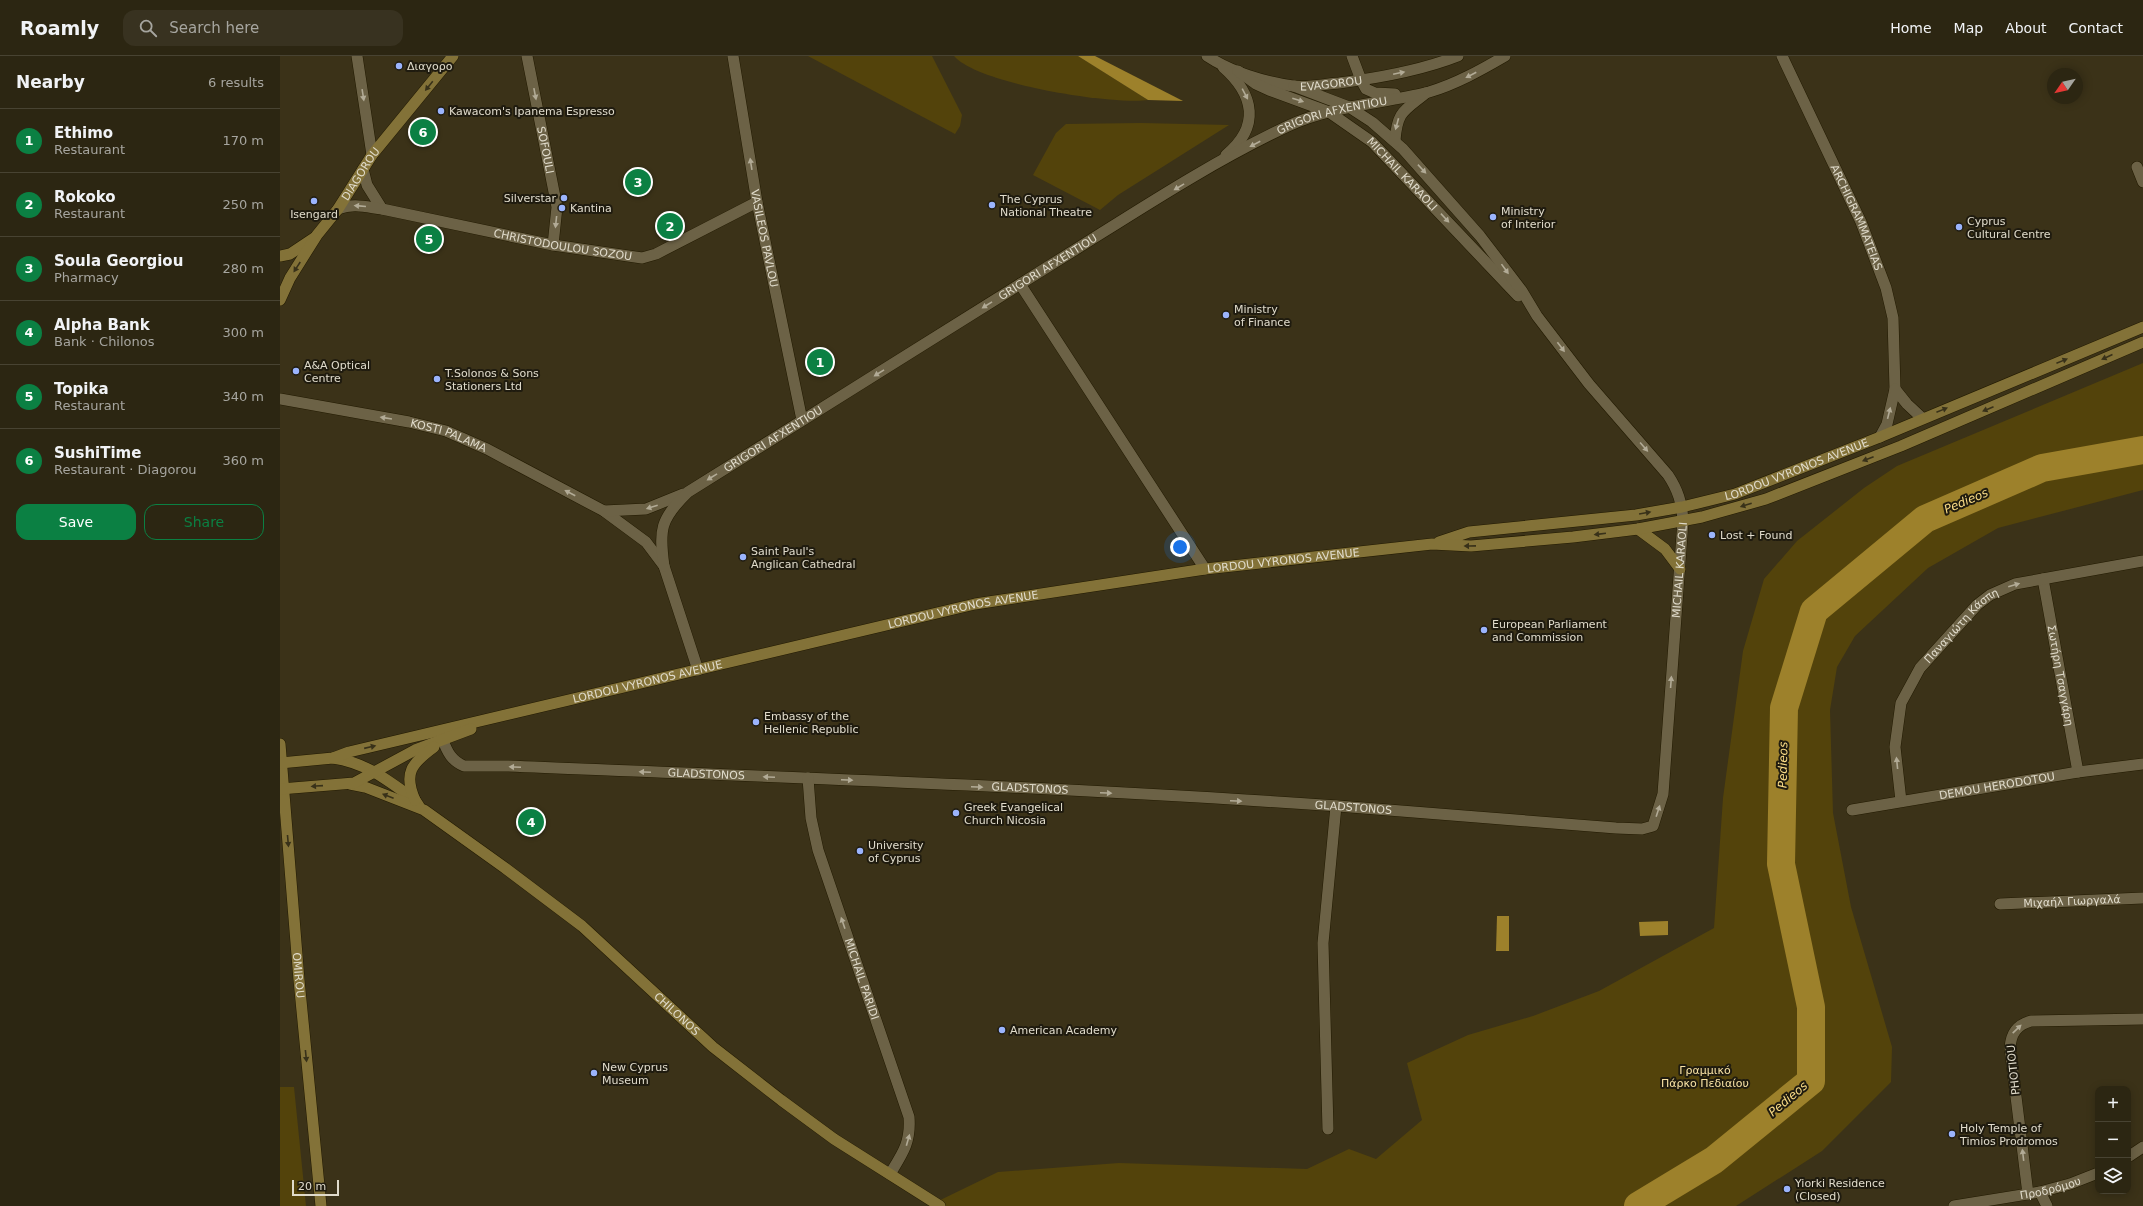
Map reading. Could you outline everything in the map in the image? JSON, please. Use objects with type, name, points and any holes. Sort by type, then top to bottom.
[{"type":"main road","name":"DIAGOROU","points":[[280,300],[290,278],[318,235],[338,209],[372,155],[454,56]]},
{"type":"main road","points":[[280,256],[290,254],[318,235]]},
{"type":"main road","name":"LORDOU VYRONOS AVENUE","points":[[1432,544],[1469,532],[1636,515],[1682,507],[1754,487],[1880,437],[1922,418],[2143,327]]},
{"type":"main road","name":"LORDOU VYRONOS AVENUE","points":[[281,763],[333,758],[349,752],[975,604],[1205,569],[1432,544],[1471,546],[1638,529],[1683,521],[1739,508],[1773,496],[1901,446],[2143,342]]},
{"type":"main road","points":[[1638,529],[1665,549],[1680,569]]},
{"type":"main road","name":"LORDOU VYRONOS AVENUE","points":[[282,788],[350,784],[415,750],[501,716]]},
{"type":"main road","points":[[414,800],[409,786],[410,772],[419,758],[442,740]]},
{"type":"main road","name":"OMIROU","points":[[280,744],[282,788],[321,1206]]},
{"type":"main road","points":[[333,758],[361,764],[375,772],[414,800],[424,810]]},
{"type":"main road","points":[[350,784],[366,787],[424,810]]},
{"type":"main road","name":"CHILONOS","points":[[424,810],[582,926],[713,1047],[781,1100],[834,1139],[890,1174],[921,1196],[940,1206]]},
{"type":"street","points":[[356,56],[372,155]]},
{"type":"street","name":"SOFOULI","points":[[527,56],[556,207],[553,245]]},
{"type":"street","name":"VASILEOS PAVLOU","points":[[733,56],[757,202],[802,420]]},
{"type":"street","name":"EVAGOROU","points":[[1207,56],[1220,64],[1238,71],[1294,86],[1361,80],[1399,74],[1458,56]]},
{"type":"street","points":[[1352,56],[1363,87],[1375,93],[1412,95]]},
{"type":"street","name":"GRIGORI AFXENTIOU","points":[[664,566],[661,542],[663,527],[670,512],[688,492],[1020,284],[1212,166],[1289,126],[1329,112],[1349,107],[1428,92],[1465,78],[1505,56]]},
{"type":"street","name":"ARCHIGRAMMATEIAS","points":[[1782,56],[1861,222],[1886,288],[1893,318],[1895,389],[1887,424],[1880,437]]},
{"type":"street","points":[[1212,166],[1237,144],[1247,125],[1250,113],[1249,103],[1244,92],[1237,81],[1220,64]]},
{"type":"street","name":"MICHAIL KARAOLI","points":[[1238,71],[1256,84],[1268,90],[1329,112],[1372,142],[1537,316],[1589,384],[1668,475],[1677,488],[1682,507],[1683,521],[1663,794],[1653,826],[1630,829]]},
{"type":"street","name":"MICHAIL KARAOLI","points":[[1294,86],[1349,107],[1367,118],[1395,142],[1424,171],[1480,236],[1522,291],[1537,316]]},
{"type":"street","points":[[1395,142],[1398,119],[1428,92]]},
{"type":"street","points":[[2137,167],[2143,182]]},
{"type":"street","points":[[363,169],[367,185],[382,209]]},
{"type":"street","name":"CHRISTODOULOU SOZOU","points":[[338,209],[358,205],[553,245],[642,258],[656,254],[757,202]]},
{"type":"street","points":[[1020,284],[1205,569]]},
{"type":"street","points":[[1895,389],[1907,404],[1922,418]]},
{"type":"street","name":"KOSTI PALAMA","points":[[280,399],[409,422],[446,431],[493,452],[604,511],[646,542],[664,566],[698,670]]},
{"type":"street","points":[[604,511],[646,509],[688,492]]},
{"type":"street","name":"Παναγιώτη Κάσπη","points":[[1900,802],[1895,747],[1901,704],[1920,668],[1967,616],[1990,595],[2015,584],[2143,561]]},
{"type":"street","name":"Σωτήρη Τσαγγάρη","points":[[2043,579],[2078,772]]},
{"type":"street","name":"GLADSTONOS","points":[[442,740],[448,753],[458,764],[464,766],[508,766],[808,778],[1336,806],[1630,829]]},
{"type":"street","name":"DEMOU HERODOTOU","points":[[1852,810],[2078,772],[2143,764]]},
{"type":"street","name":"MICHAIL PARIDI","points":[[808,778],[811,818],[818,850],[909,1117],[909,1137],[903,1153],[890,1174]]},
{"type":"street","points":[[1328,1130],[1323,943],[1336,806]]},
{"type":"street","name":"Μιχαήλ Γιωργαλά","points":[[2000,904],[2143,898]]},
{"type":"street","name":"PHOTIOU","points":[[2028,1194],[2010,1048],[2012,1034],[2023,1023],[2031,1021],[2143,1019]]},
{"type":"street","points":[[2131,1155],[2143,1147]]},
{"type":"street","name":"Προδρόμου","points":[[1954,1206],[2040,1192],[2070,1184],[2095,1173]]},
{"type":"street","points":[[2040,1192],[2047,1206]]},
{"type":"green space","points":[[808,56],[932,56],[962,115],[960,126],[955,134]]},
{"type":"green space","points":[[954,56],[1078,56],[1148,100],[1130,101],[1077,96],[1016,84],[968,66]]},
{"type":"green space","points":[[1141,123],[1229,125],[1118,195],[1100,210],[1033,175],[1056,133],[1066,124]]},
{"type":"green space","name":"Γραμμικό Πάρκο Πεδιαίου","points":[[2143,363],[2143,490],[1998,528],[1928,568],[1855,636],[1837,667],[1830,710],[1833,813],[1851,907],[1892,1047],[1891,1082],[1822,1151],[1736,1206],[928,1206],[998,1172],[1119,1163],[1307,1169],[1349,1149],[1376,1159],[1422,1120],[1407,1063],[1468,1035],[1533,1016],[1599,991],[1714,928],[1723,798],[1743,651],[1764,579],[1797,541],[1864,488],[1897,466]]},
{"type":"green space","points":[[280,1087],[294,1087],[306,1206],[280,1206]]},
{"type":"shaded area","points":[[1078,56],[1095,56],[1183,101],[1148,100]]},
{"type":"shaded area","points":[[1497,916],[1509,916],[1509,951],[1496,951]]},
{"type":"shaded area","points":[[1668,921],[1668,935],[1640,936],[1639,922]]},
{"type":"waterway","name":"Pedieos","points":[[1638,1206],[1714,1160],[1811,1081],[1811,1007],[1781,864],[1784,708],[1814,611],[1925,519],[2042,468],[2143,450]]},
{"type":"place","name":"Διαγορο","points":[[399,66]]},
{"type":"place","name":"Kawacom's Ipanema Espresso","points":[[441,111]]},
{"type":"place","name":"SushiTime","points":[[423,132]]},
{"type":"place","name":"Soula Georgiou","points":[[638,182]]},
{"type":"place","name":"Silverstar","points":[[564,198]]},
{"type":"place","name":"Isengard","points":[[314,201]]},
{"type":"place","name":"The Cyprus National Theatre","points":[[992,205]]},
{"type":"place","name":"Kantina","points":[[562,208]]},
{"type":"place","name":"Ministry of Interior","points":[[1493,217]]},
{"type":"place","name":"Rokoko","points":[[670,226]]},
{"type":"place","name":"Cyprus Cultural Centre","points":[[1959,227]]},
{"type":"place","name":"Topika","points":[[429,239]]},
{"type":"place","name":"Ministry of Finance","points":[[1226,315]]},
{"type":"place","name":"Ethimo","points":[[820,362]]},
{"type":"place","name":"A&A Optical Centre","points":[[296,371]]},
{"type":"place","name":"T.Solonos & Sons Stationers Ltd","points":[[437,379]]},
{"type":"place","name":"Lost + Found","points":[[1712,535]]},
{"type":"place","name":"Saint Paul's Anglican Cathedral","points":[[743,557]]},
{"type":"place","name":"European Parliament and Commission","points":[[1484,630]]},
{"type":"place","name":"Embassy of the Hellenic Republic","points":[[756,722]]},
{"type":"place","name":"Greek Evangelical Church Nicosia","points":[[956,813]]},
{"type":"place","name":"Alpha Bank","points":[[531,822]]},
{"type":"place","name":"University of Cyprus","points":[[860,851]]},
{"type":"place","name":"American Academy","points":[[1002,1030]]},
{"type":"place","name":"New Cyprus Museum","points":[[594,1073]]},
{"type":"place","name":"Holy Temple of Timios Prodromos","points":[[1952,1134]]},
{"type":"place","name":"Yiorki Residence (Closed)","points":[[1787,1189]]}]
